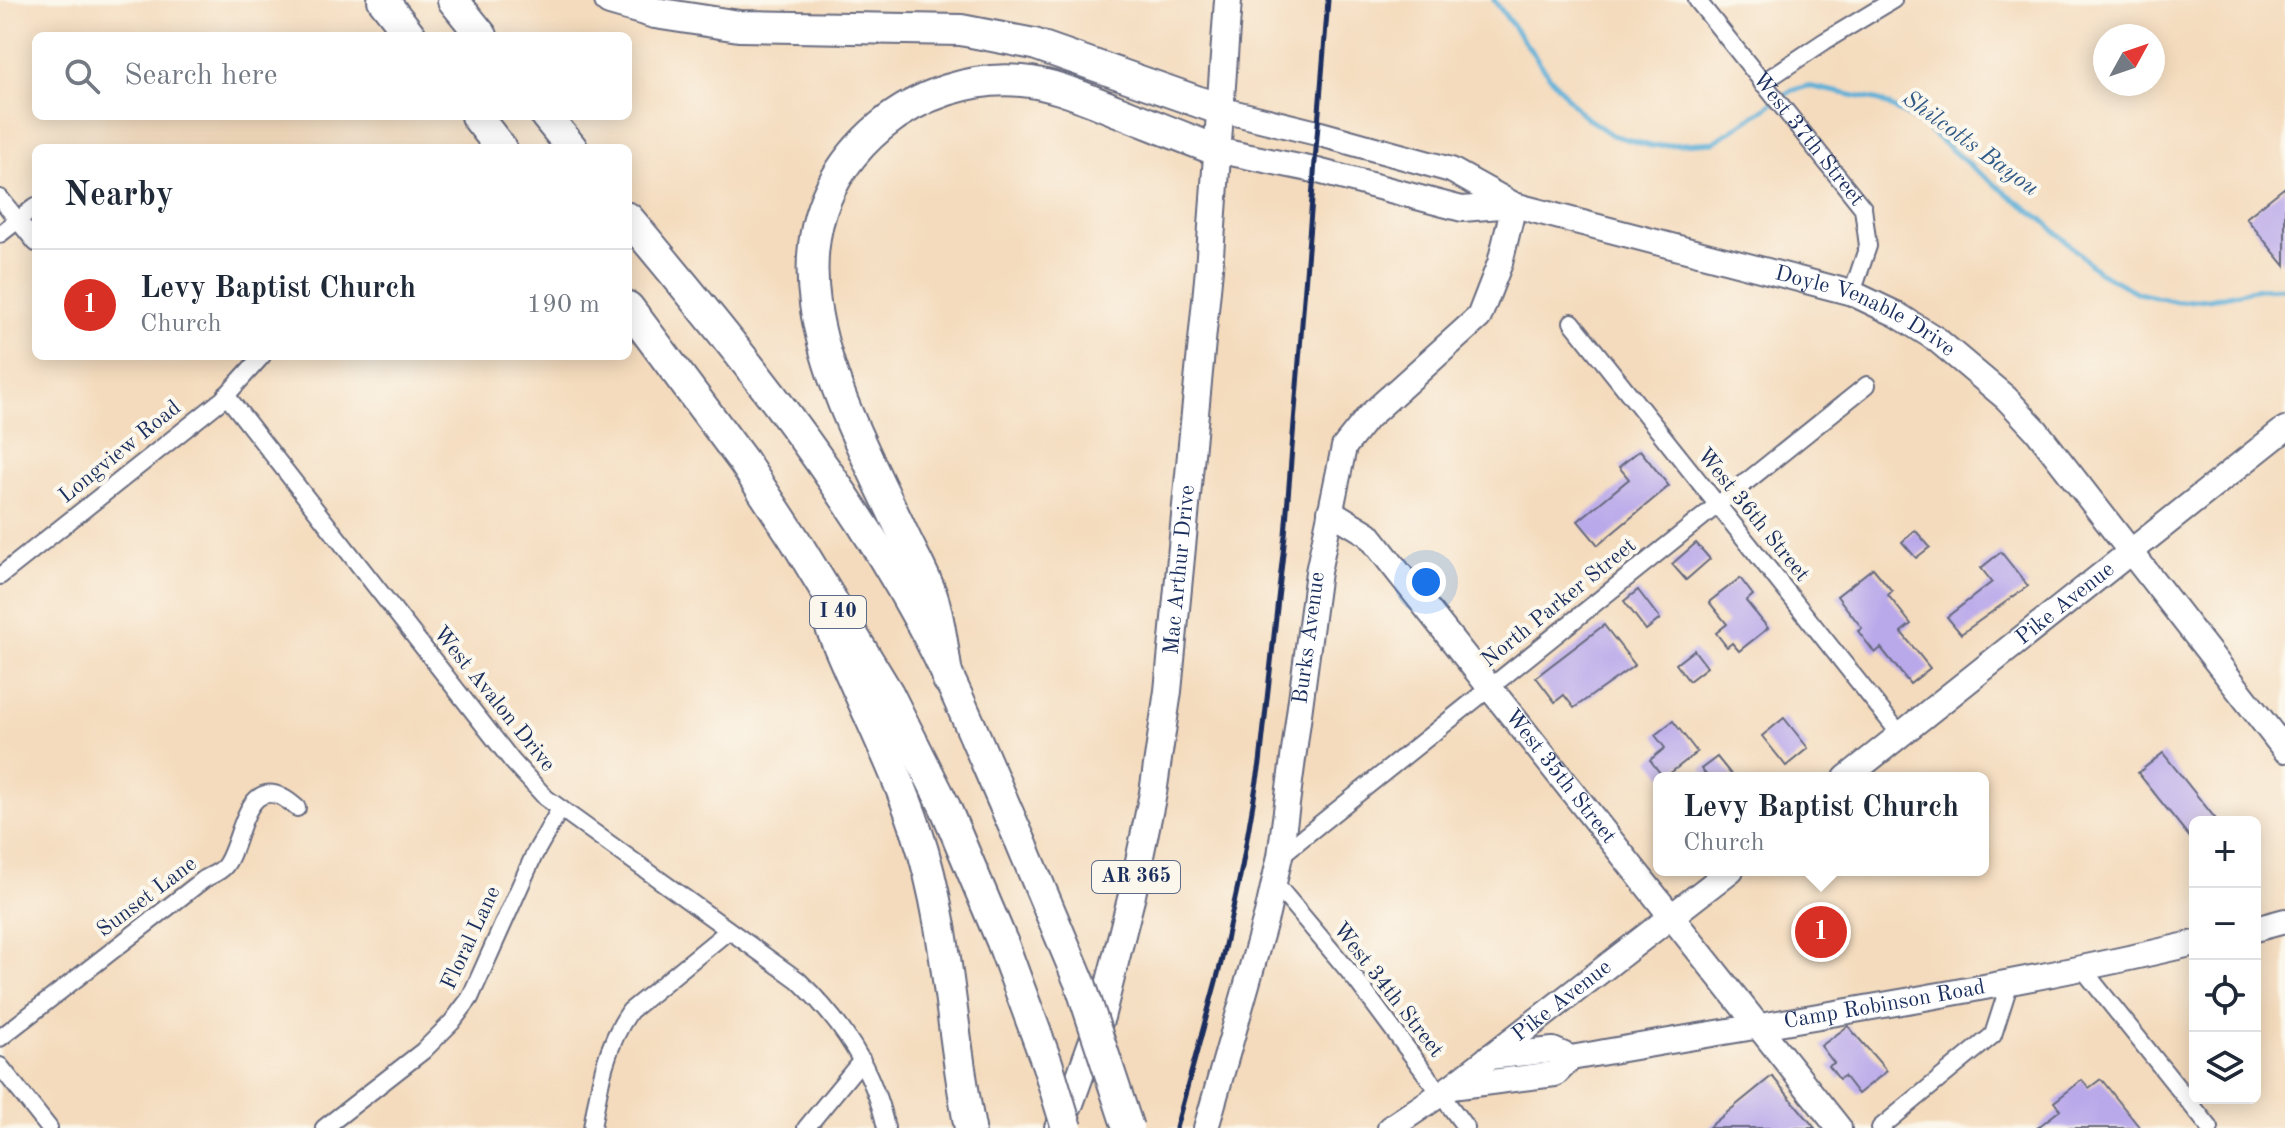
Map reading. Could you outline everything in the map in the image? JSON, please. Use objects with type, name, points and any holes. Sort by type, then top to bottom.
[{"type":"highway","points":[[383,0],[408,32]]},
{"type":"highway","points":[[453,0],[479,32]]},
{"type":"highway","points":[[610,0],[655,13],[739,26],[961,30],[1034,44],[1219,109]]},
{"type":"highway","points":[[948,680],[932,597],[825,355],[812,296],[814,236],[828,196],[845,162],[892,117],[925,98],[959,86],[1021,80],[1060,88],[1216,150]]},
{"type":"highway","points":[[479,120],[498,144]]},
{"type":"highway","points":[[549,120],[569,144]]},
{"type":"highway","points":[[632,223],[742,354],[846,501],[920,621],[1020,840],[1080,983],[1128,1128]]},
{"type":"highway","name":"I 40","points":[[632,312],[716,423],[795,540],[888,693],[945,807],[1003,944],[1047,1063],[1067,1128]]},
{"type":"highway","points":[[795,540],[917,834],[943,950],[971,1126]]},
{"type":"main road","name":"Mac Arthur Drive","points":[[1058,1128],[1101,1017],[1132,895],[1153,793],[1168,691],[1209,269],[1228,0]]},
{"type":"main road","name":"Doyle Venable Drive","points":[[1219,109],[1451,170],[1514,205],[1852,293],[1896,314],[1936,339],[1996,388],[2036,430],[2131,551]]},
{"type":"main road","name":"Doyle Venable Drive","points":[[1216,150],[1314,170],[1462,209],[1514,205]]},
{"type":"main road","name":"Burks Avenue","points":[[1206,1128],[1267,914],[1280,856],[1318,572],[1344,447],[1368,417],[1479,317],[1500,263],[1514,205]]},
{"type":"main road","name":"Pike Avenue","points":[[1853,772],[2285,429]]},
{"type":"main road","name":"West 35th Street","points":[[1330,511],[1368,534],[1839,1128]]},
{"type":"main road","points":[[2131,551],[2285,750]]},
{"type":"main road","name":"Pike Avenue","points":[[1390,1128],[1446,1091],[1723,876]]},
{"type":"main road","name":"Camp Robinson Road","points":[[1489,1057],[1553,1050],[1571,1058],[2010,982],[2189,944]]},
{"type":"main road","name":"Camp Robinson Road","points":[[1446,1091],[1555,1074],[1571,1058]]},
{"type":"street","name":"West 37th Street","points":[[1697,0],[1863,208],[1868,246],[1852,293]]},
{"type":"street","points":[[1764,85],[1786,65],[1893,0]]},
{"type":"street","points":[[0,198],[32,238]]},
{"type":"street","points":[[0,234],[32,209]]},
{"type":"street","name":"West 36th Street","points":[[1572,322],[1900,734]]},
{"type":"street","name":"Longview Road","points":[[0,576],[226,395],[258,360]]},
{"type":"street","name":"North Parker Street","points":[[1280,856],[1867,385]]},
{"type":"street","name":"West Avalon Drive","points":[[226,395],[512,761],[560,809],[798,980],[820,1001],[862,1060],[886,1128]]},
{"type":"street","name":"Sunset Lane","points":[[0,1038],[225,866],[244,818],[260,798],[267,794],[281,795],[297,808]]},
{"type":"street","name":"Floral Lane","points":[[324,1128],[423,1051],[452,1022],[470,998],[534,855],[560,809]]},
{"type":"street","name":"West 34th Street","points":[[1273,881],[1446,1091],[1466,1128]]},
{"type":"street","points":[[592,1128],[607,1054],[630,1011],[728,931]]},
{"type":"street","points":[[2082,968],[2210,1128]]},
{"type":"street","points":[[1880,1128],[1993,1035],[2010,982]]},
{"type":"street","points":[[806,1128],[862,1060]]},
{"type":"street","points":[[0,1066],[49,1128]]},
{"type":"building","points":[[2285,187],[2285,266],[2246,218]]},
{"type":"building","points":[[1640,450],[1669,486],[1598,545],[1578,521],[1629,479],[1619,467]]},
{"type":"building","points":[[1915,530],[1930,547],[1916,558],[1902,542]]},
{"type":"building","points":[[1696,543],[1710,559],[1686,580],[1672,564]]},
{"type":"building","points":[[2001,552],[2028,586],[1961,634],[1947,617],[1992,582],[1981,568]]},
{"type":"building","points":[[1873,568],[1892,591],[1888,595],[1911,624],[1901,632],[1930,668],[1910,684],[1881,648],[1875,653],[1858,631],[1862,628],[1837,596]]},
{"type":"building","points":[[1740,578],[1753,595],[1746,601],[1768,628],[1739,651],[1732,643],[1727,647],[1716,633],[1727,624],[1709,602]]},
{"type":"building","points":[[1638,590],[1660,619],[1646,630],[1624,601]]},
{"type":"building","points":[[1604,625],[1635,665],[1574,708],[1564,695],[1555,702],[1536,677]]},
{"type":"building","points":[[1694,650],[1707,667],[1689,681],[1676,664]]},
{"type":"building","points":[[1784,718],[1808,748],[1786,766],[1762,736]]},
{"type":"building","points":[[1673,721],[1697,752],[1672,772],[1659,772],[1650,760],[1665,748],[1655,735]]},
{"type":"building","points":[[2163,753],[2213,816],[2189,816],[2189,837],[2138,773]]},
{"type":"building","points":[[1717,757],[1729,772],[1704,772],[1701,769]]},
{"type":"building","points":[[1848,1026],[1887,1071],[1858,1094],[1844,1076],[1839,1079],[1829,1066],[1834,1063],[1821,1046]]},
{"type":"building","points":[[1772,1076],[1815,1128],[1708,1128]]},
{"type":"building","points":[[2101,1079],[2140,1128],[2037,1128],[2060,1110],[2054,1102],[2082,1080],[2089,1088]]},
{"type":"waterway","name":"Shilcotts Bayou","points":[[1494,0],[1581,114],[1612,135],[1651,146],[1714,142],[1793,90],[1808,86],[1880,101],[1920,123],[1974,169],[2042,219],[2099,272],[2138,293],[2177,302],[2258,289],[2285,288]]},
{"type":"railway","points":[[1176,1128],[1221,963],[1260,763],[1285,535],[1328,0]]},
{"type":"place","name":"Levy Baptist Church","points":[[1821,932]]}]
